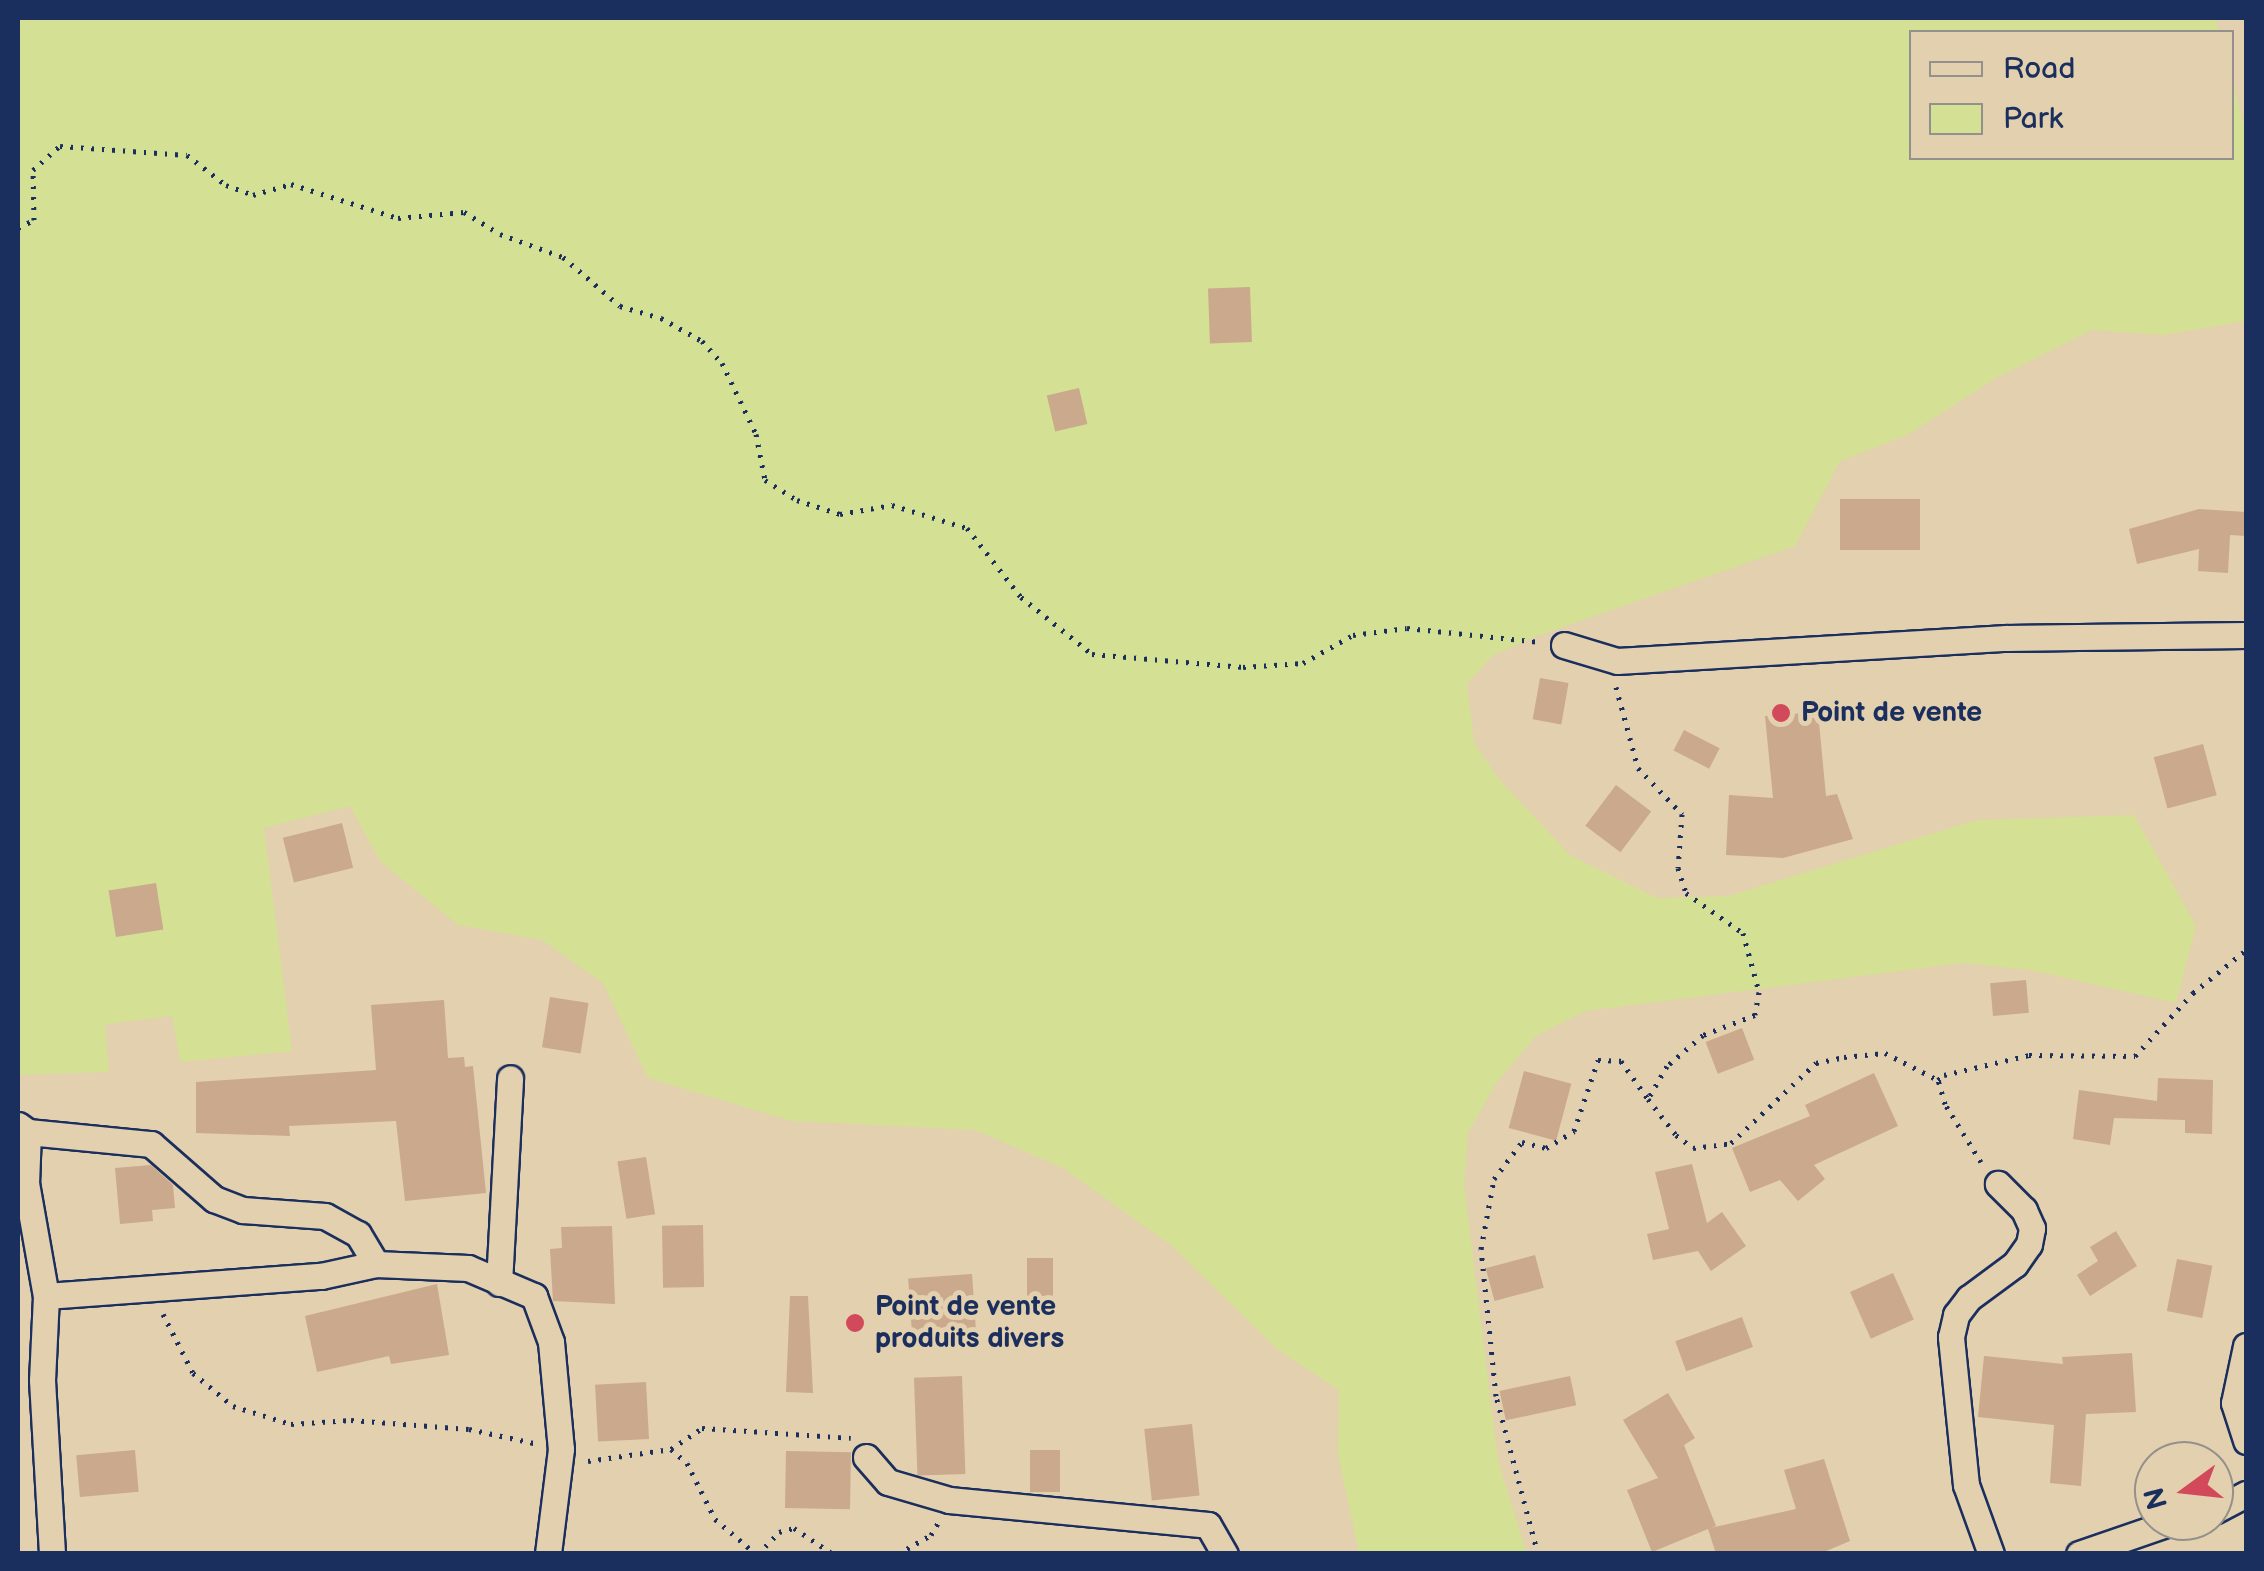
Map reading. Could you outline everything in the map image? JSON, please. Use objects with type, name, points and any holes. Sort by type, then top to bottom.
[{"type":"street","points":[[1564,645],[1617,661],[2006,638],[2246,635]]},
{"type":"street","points":[[499,1284],[510,1078]]},
{"type":"street","points":[[52,1554],[42,1380],[46,1296],[22,1182],[23,1128],[151,1144],[231,1208],[325,1216],[358,1234],[376,1264]]},
{"type":"street","points":[[1991,1554],[1966,1484],[1950,1337],[1962,1306],[2015,1264],[2029,1244],[2032,1228],[2024,1210],[1998,1184]]},
{"type":"street","points":[[46,1296],[321,1276],[376,1264],[468,1268],[534,1296],[551,1342],[562,1458],[548,1554]]},
{"type":"street","points":[[2246,1346],[2234,1403],[2246,1441]]},
{"type":"street","points":[[866,1457],[888,1482],[949,1500],[1086,1518],[1190,1522],[1221,1537],[1225,1554]]},
{"type":"street","points":[[2079,1554],[2134,1535]]},
{"type":"path","points":[[18,228],[34,220],[33,170],[60,146],[88,146],[132,155],[187,155],[226,185],[253,194],[291,184],[398,218],[431,211],[476,216],[500,234],[563,256],[620,306],[661,318],[702,340],[722,363],[756,434],[765,480],[840,514],[892,505],[968,528],[1021,597],[1092,654],[1243,668],[1303,663],[1353,635],[1407,628],[1564,645]]},
{"type":"path","points":[[1648,1099],[1667,1066],[1703,1035],[1755,1015],[1759,992],[1742,933],[1686,893],[1678,868],[1682,814],[1638,768],[1624,730],[1615,684],[1653,658]]},
{"type":"path","points":[[1938,1080],[1954,1067],[2029,1055],[2136,1056],[2193,993],[2246,950]]},
{"type":"path","points":[[1538,1554],[1496,1396],[1481,1249],[1494,1179],[1522,1142],[1546,1148],[1574,1131],[1598,1060],[1621,1061],[1648,1099],[1693,1148],[1732,1143],[1816,1064],[1885,1053],[1938,1080],[1960,1137],[1998,1184]]},
{"type":"path","points":[[154,1288],[193,1374],[233,1406],[291,1424],[351,1420],[469,1428],[562,1458],[672,1449],[702,1428],[744,1428],[843,1434],[858,1442],[866,1457]]},
{"type":"path","points":[[672,1449],[687,1462],[715,1519],[757,1554],[779,1532],[794,1528],[833,1554]]},
{"type":"path","points":[[898,1554],[932,1535],[949,1500]]},
{"type":"green space","points":[[18,18],[2215,18],[2218,30],[1909,30],[1909,160],[2234,160],[2234,87],[2246,134],[2246,321],[2163,335],[2092,330],[1996,378],[1909,434],[1840,461],[1795,546],[1537,636],[1493,655],[1467,684],[1474,743],[1499,779],[1571,856],[1657,898],[1728,896],[1977,820],[2134,815],[2196,926],[2176,1003],[2031,970],[1963,963],[1585,1011],[1536,1036],[1496,1083],[1468,1133],[1464,1185],[1498,1460],[1527,1554],[1359,1553],[1338,1455],[1339,1390],[1277,1349],[1172,1246],[1063,1168],[975,1130],[792,1121],[648,1078],[603,983],[542,940],[458,925],[380,861],[350,806],[264,828],[292,1051],[180,1062],[172,1016],[105,1024],[109,1072],[18,1075]]},
{"type":"building","points":[[1250,287],[1252,342],[1210,343],[1208,288]]},
{"type":"building","points":[[1079,388],[1087,424],[1055,431],[1047,395]]},
{"type":"building","points":[[1840,499],[1920,499],[1920,550],[1840,550]]},
{"type":"building","points":[[2199,509],[2246,512],[2246,536],[2230,535],[2228,573],[2198,571],[2199,549],[2137,564],[2129,529]]},
{"type":"building","points":[[1540,678],[1569,683],[1561,724],[1533,719]]},
{"type":"building","points":[[1818,712],[1826,796],[1837,794],[1853,839],[1783,858],[1726,855],[1729,795],[1773,798],[1765,716]]},
{"type":"building","points":[[1684,730],[1720,748],[1709,769],[1674,750]]},
{"type":"building","points":[[2203,744],[2217,795],[2167,808],[2154,757]]},
{"type":"building","points":[[1616,785],[1651,811],[1620,852],[1585,826]]},
{"type":"building","points":[[342,823],[353,868],[294,882],[283,838]]},
{"type":"building","points":[[156,883],[163,929],[116,937],[109,891]]},
{"type":"building","points":[[2026,980],[2029,1013],[1993,1016],[1990,983]]},
{"type":"building","points":[[550,997],[589,1003],[581,1053],[542,1047]]},
{"type":"building","points":[[444,1000],[448,1058],[464,1057],[465,1067],[473,1066],[486,1193],[405,1201],[396,1121],[289,1126],[290,1136],[196,1133],[196,1082],[376,1070],[371,1005]]},
{"type":"building","points":[[1742,1028],[1754,1060],[1718,1074],[1706,1042]]},
{"type":"building","points":[[1524,1071],[1571,1084],[1556,1141],[1509,1128]]},
{"type":"building","points":[[1874,1073],[1898,1126],[1814,1165],[1825,1179],[1798,1201],[1780,1180],[1750,1192],[1732,1148],[1810,1116],[1805,1105]]},
{"type":"building","points":[[2158,1078],[2213,1080],[2212,1134],[2185,1133],[2185,1120],[2114,1118],[2110,1145],[2073,1139],[2079,1090],[2157,1101]]},
{"type":"building","points":[[646,1157],[655,1214],[626,1219],[617,1162]]},
{"type":"building","points":[[1692,1164],[1707,1223],[1722,1212],[1746,1246],[1711,1271],[1698,1251],[1653,1260],[1647,1234],[1669,1229],[1655,1172]]},
{"type":"building","points":[[151,1165],[173,1185],[175,1208],[152,1210],[153,1221],[120,1224],[115,1168]]},
{"type":"building","points":[[703,1225],[704,1287],[663,1288],[662,1226]]},
{"type":"building","points":[[612,1226],[615,1304],[553,1301],[550,1249],[562,1248],[561,1227]]},
{"type":"building","points":[[2116,1231],[2137,1266],[2090,1296],[2077,1275],[2098,1261],[2090,1247]]},
{"type":"building","points":[[1535,1255],[1544,1288],[1495,1301],[1486,1268]]},
{"type":"building","points":[[1027,1258],[1053,1258],[1053,1296],[1027,1296]]},
{"type":"building","points":[[2177,1259],[2212,1266],[2202,1318],[2167,1311]]},
{"type":"building","points":[[1893,1273],[1914,1320],[1871,1339],[1850,1292]]},
{"type":"building","points":[[972,1274],[976,1329],[912,1333],[908,1278]]},
{"type":"building","points":[[437,1284],[449,1355],[391,1364],[389,1356],[317,1372],[305,1316]]},
{"type":"building","points":[[790,1296],[808,1296],[813,1393],[786,1392]]},
{"type":"building","points":[[1742,1317],[1753,1347],[1686,1371],[1675,1341]]},
{"type":"building","points":[[2132,1353],[2136,1412],[2086,1414],[2081,1486],[2050,1483],[2054,1425],[1978,1417],[1984,1356],[2063,1364],[2062,1357]]},
{"type":"building","points":[[962,1376],[965,1474],[917,1476],[914,1378]]},
{"type":"building","points":[[1570,1376],[1576,1405],[1506,1420],[1500,1391]]},
{"type":"building","points":[[646,1382],[649,1439],[598,1442],[595,1385]]},
{"type":"building","points":[[1668,1393],[1695,1438],[1684,1445],[1716,1526],[1710,1528],[1796,1509],[1784,1470],[1824,1459],[1850,1541],[1819,1554],[1716,1554],[1708,1529],[1652,1552],[1627,1490],[1658,1478],[1623,1420]]},
{"type":"building","points":[[1192,1424],[1200,1496],[1152,1501],[1144,1429]]},
{"type":"building","points":[[135,1450],[139,1492],[80,1497],[76,1455]]},
{"type":"building","points":[[1030,1450],[1060,1450],[1060,1492],[1030,1492]]},
{"type":"building","points":[[786,1451],[851,1452],[850,1509],[785,1508]]},
{"type":"place","name":"Point de vente","points":[[1781,713]]},
{"type":"place","name":"Point de vente produits divers","points":[[855,1323]]}]
